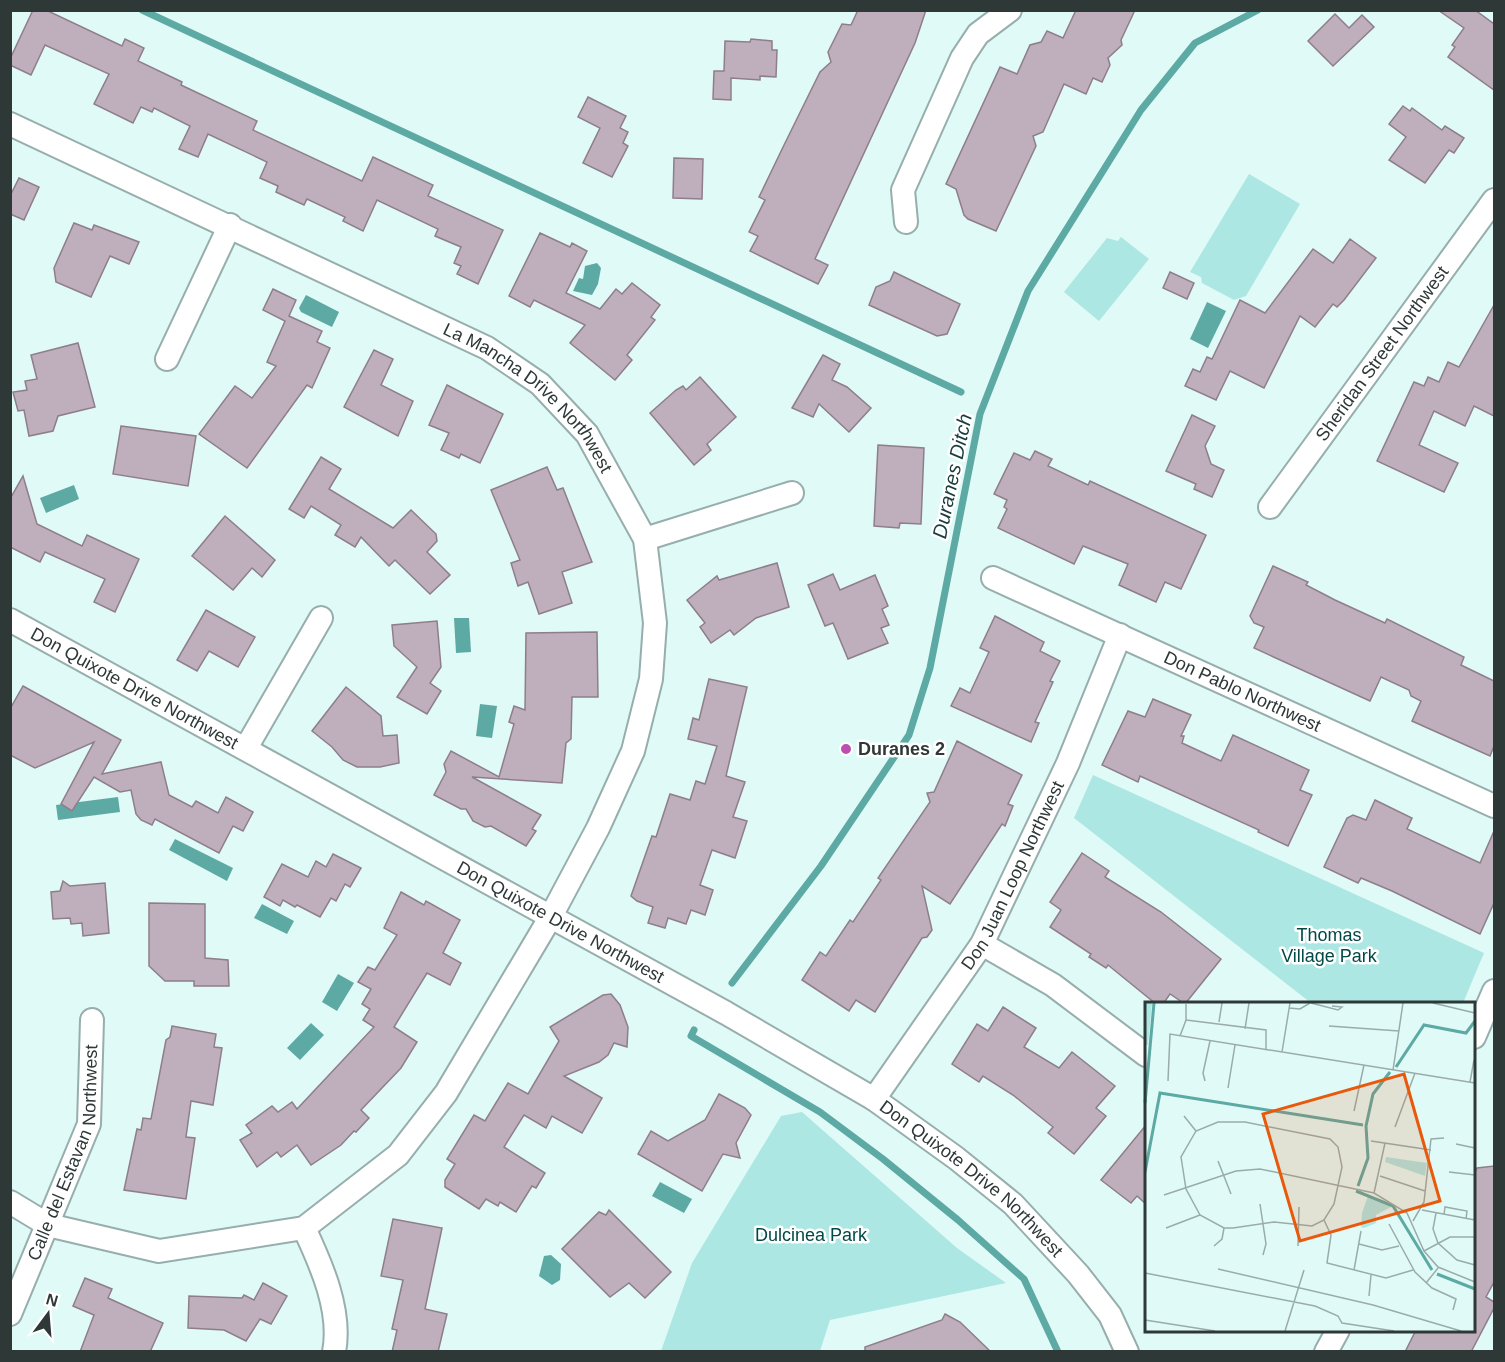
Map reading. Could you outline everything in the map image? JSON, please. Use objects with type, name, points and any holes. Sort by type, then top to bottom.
[{"type":"street","points":[[906,222],[903,190],[962,58],[978,34],[1010,10]]},
{"type":"street","name":"La Mancha Drive Northwest","points":[[10,124],[230,225],[487,348],[540,384],[587,434],[645,539],[655,623],[651,679],[633,751],[598,828],[550,918],[446,1093],[398,1155],[304,1228]]},
{"type":"street","name":"Sheridan Street Northwest","points":[[1270,507],[1494,200]]},
{"type":"street","points":[[167,359],[230,225]]},
{"type":"street","points":[[645,539],[792,493]]},
{"type":"street","name":"Don Pablo Northwest","points":[[993,578],[1494,806]]},
{"type":"street","points":[[246,747],[321,618]]},
{"type":"street","name":"Don Quixote Drive Northwest","points":[[10,620],[246,747],[550,918],[726,1013],[874,1100],[956,1158],[1013,1204],[1078,1274],[1110,1315],[1127,1352]]},
{"type":"street","name":"Don Juan Loop Northwest","points":[[874,1100],[982,944],[1068,763],[1120,634]]},
{"type":"street","points":[[982,944],[1053,985],[1145,1054]]},
{"type":"street","points":[[1475,1033],[1494,991]]},
{"type":"street","name":"Calle del Estavan Northwest","points":[[10,1314],[89,1125],[92,1020]]},
{"type":"street","points":[[10,1202],[48,1225],[159,1251],[304,1228],[326,1274],[336,1340],[334,1352]]},
{"type":"street","points":[[1326,1352],[1337,1332]]},
{"type":"green space","points":[[1249,174],[1300,204],[1246,296],[1234,300],[1202,283],[1201,277],[1190,272]]},
{"type":"green space","points":[[1121,237],[1149,259],[1099,321],[1064,292],[1107,238],[1118,241]]},
{"type":"green space","name":"Thomas Village Park","points":[[1093,775],[1484,953],[1463,1002],[1310,1002],[1074,818]]},
{"type":"green space","name":"Dulcinea Park","points":[[802,1112],[957,1248],[1006,1283],[830,1320],[820,1351],[661,1351],[692,1263],[781,1116]]},
{"type":"shaded area","points":[[597,263],[601,268],[598,284],[592,295],[573,291],[579,278],[583,279],[585,266]]},
{"type":"shaded area","points":[[306,295],[339,312],[332,327],[301,312],[299,308]]},
{"type":"shaded area","points":[[1207,302],[1226,311],[1208,348],[1190,339]]},
{"type":"shaded area","points":[[74,485],[79,499],[46,513],[40,498]]},
{"type":"shaded area","points":[[454,618],[469,618],[471,652],[456,653]]},
{"type":"shaded area","points":[[480,704],[497,706],[492,738],[476,736]]},
{"type":"shaded area","points":[[118,797],[120,812],[58,820],[56,805]]},
{"type":"shaded area","points":[[175,839],[233,868],[227,881],[169,850]]},
{"type":"shaded area","points":[[262,904],[294,921],[287,934],[254,918]]},
{"type":"shaded area","points":[[338,974],[354,983],[337,1011],[322,1002]]},
{"type":"shaded area","points":[[311,1023],[324,1035],[300,1060],[287,1048]]},
{"type":"shaded area","points":[[660,1182],[692,1199],[684,1213],[652,1196]]},
{"type":"shaded area","points":[[551,1255],[561,1264],[560,1280],[552,1285],[539,1276],[544,1256]]},
{"type":"building","points":[[33,10],[46,10],[122,46],[125,39],[144,48],[138,61],[182,82],[181,85],[257,121],[253,130],[362,181],[373,157],[433,185],[428,196],[503,230],[478,284],[457,274],[461,266],[454,263],[461,247],[435,236],[438,229],[377,200],[363,231],[343,221],[345,217],[307,199],[304,205],[276,192],[278,186],[260,178],[267,162],[208,134],[198,157],[179,149],[190,126],[154,108],[152,112],[141,107],[133,123],[94,104],[109,74],[45,45],[31,75],[10,65],[10,59]]},
{"type":"building","points":[[858,10],[926,10],[915,43],[815,259],[828,265],[818,284],[750,251],[758,236],[749,232],[765,200],[759,197],[785,143],[820,72],[831,62],[828,52],[842,24],[851,25]]},
{"type":"building","points":[[1076,10],[1135,10],[1121,40],[1122,45],[1108,58],[1110,65],[1102,82],[1093,78],[1086,94],[1064,84],[1043,132],[1033,136],[1036,146],[996,231],[968,219],[964,215],[956,189],[946,184],[1000,67],[1017,74],[1030,45],[1041,42],[1047,31],[1063,38]]},
{"type":"building","points":[[1438,10],[1475,10],[1494,24],[1494,90],[1448,57],[1455,47],[1452,45],[1464,28]]},
{"type":"building","points":[[1335,14],[1349,28],[1362,15],[1374,27],[1333,66],[1308,41]]},
{"type":"building","points":[[751,39],[772,41],[772,50],[777,50],[776,77],[760,76],[760,80],[731,78],[731,100],[713,99],[714,71],[724,71],[725,41],[750,42]]},
{"type":"building","points":[[588,97],[626,116],[620,128],[628,132],[623,143],[628,146],[612,177],[583,163],[600,128],[578,117]]},
{"type":"building","points":[[1403,106],[1410,111],[1412,108],[1442,130],[1445,126],[1464,138],[1454,153],[1449,150],[1425,183],[1389,160],[1406,137],[1389,124]]},
{"type":"building","points":[[674,158],[703,159],[702,199],[673,198]]},
{"type":"building","points":[[19,178],[39,187],[24,220],[10,214],[10,196]]},
{"type":"building","points":[[74,223],[92,230],[94,225],[139,242],[129,264],[110,256],[91,297],[56,282],[54,268]]},
{"type":"building","points":[[540,233],[570,247],[572,243],[587,251],[566,293],[600,309],[616,289],[622,294],[632,283],[660,305],[651,317],[655,320],[627,355],[632,360],[615,380],[570,343],[585,325],[534,300],[530,307],[509,296]]},
{"type":"building","points":[[1350,239],[1376,258],[1344,300],[1337,307],[1333,304],[1315,327],[1300,316],[1264,388],[1230,371],[1216,400],[1185,386],[1193,369],[1200,372],[1207,357],[1212,359],[1240,300],[1265,313],[1313,249],[1333,263]]},
{"type":"building","points":[[894,272],[960,304],[947,334],[937,336],[869,305],[876,287],[890,281]]},
{"type":"building","points":[[1170,272],[1194,283],[1187,299],[1163,288]]},
{"type":"building","points":[[273,289],[296,300],[289,316],[322,331],[317,342],[330,348],[312,388],[307,385],[247,468],[199,434],[235,386],[252,398],[276,366],[267,362],[285,321],[263,310]]},
{"type":"building","points":[[1494,305],[1494,416],[1474,406],[1465,426],[1434,411],[1419,445],[1458,463],[1444,492],[1377,461],[1414,382],[1424,386],[1428,377],[1439,382],[1448,362],[1459,367]]},
{"type":"building","points":[[78,343],[95,407],[58,416],[53,431],[29,436],[24,410],[18,411],[13,392],[27,390],[25,381],[37,379],[31,355]]},
{"type":"building","points":[[374,350],[393,359],[381,385],[413,401],[398,436],[344,407]]},
{"type":"building","points":[[823,355],[840,364],[832,380],[847,387],[871,408],[849,432],[819,404],[813,417],[792,408]]},
{"type":"building","points":[[700,377],[736,417],[707,444],[711,450],[694,465],[650,413],[676,390],[683,386],[686,390]]},
{"type":"building","points":[[447,385],[503,414],[480,463],[461,454],[459,458],[441,450],[449,433],[429,425]]},
{"type":"building","points":[[1192,415],[1215,426],[1205,446],[1211,464],[1224,470],[1212,497],[1194,489],[1196,484],[1166,471]]},
{"type":"building","points":[[121,426],[196,436],[188,486],[113,474]]},
{"type":"building","points":[[878,445],[924,448],[921,524],[900,523],[899,528],[874,526]]},
{"type":"building","points":[[1035,451],[1052,459],[1048,466],[1088,485],[1090,481],[1206,535],[1181,589],[1165,582],[1156,602],[1119,585],[1128,564],[1083,546],[1074,564],[998,528],[1007,509],[1004,507],[1007,500],[994,494],[1014,453],[1030,460]]},
{"type":"building","points":[[321,457],[341,469],[329,489],[393,528],[411,510],[436,534],[437,541],[427,552],[450,575],[430,594],[395,560],[389,566],[361,537],[355,547],[335,535],[341,525],[311,506],[304,518],[289,509]]},
{"type":"building","points":[[547,467],[557,490],[563,488],[592,562],[562,572],[572,603],[539,614],[528,582],[518,586],[511,563],[520,560],[491,490]]},
{"type":"building","points":[[23,476],[37,524],[82,546],[87,535],[139,559],[115,612],[94,602],[105,579],[45,552],[40,562],[10,547],[10,499]]},
{"type":"building","points":[[225,516],[275,560],[262,577],[252,568],[233,590],[192,556]]},
{"type":"building","points":[[777,563],[789,607],[756,618],[734,635],[730,630],[711,643],[700,627],[705,623],[687,600],[717,576],[719,580]]},
{"type":"building","points":[[1273,566],[1308,582],[1306,585],[1335,600],[1385,623],[1387,619],[1464,657],[1461,665],[1494,681],[1494,746],[1490,756],[1412,721],[1421,701],[1411,696],[1409,690],[1381,677],[1370,701],[1254,648],[1264,627],[1254,623],[1250,616]]},
{"type":"building","points":[[833,574],[840,590],[875,575],[888,606],[882,609],[889,625],[881,628],[888,643],[848,659],[833,623],[825,626],[808,585]]},
{"type":"building","points":[[206,610],[255,637],[238,667],[209,651],[197,671],[177,660]]},
{"type":"building","points":[[995,616],[1044,642],[1040,651],[1060,661],[1035,722],[1039,723],[1031,742],[951,706],[960,688],[970,693],[989,652],[980,648]]},
{"type":"building","points":[[437,621],[441,667],[430,683],[441,691],[427,714],[397,697],[417,667],[394,646],[392,625]]},
{"type":"building","points":[[597,632],[598,697],[572,697],[571,739],[566,743],[562,783],[472,777],[541,815],[532,829],[536,831],[526,846],[491,826],[485,827],[473,821],[466,809],[461,809],[434,795],[446,772],[444,764],[451,751],[499,777],[514,724],[509,722],[514,706],[525,710],[526,633]]},
{"type":"building","points":[[709,679],[747,687],[726,776],[745,782],[733,817],[747,821],[735,858],[712,850],[700,885],[713,890],[705,915],[691,910],[686,924],[668,918],[665,928],[648,923],[653,907],[631,896],[652,836],[656,837],[670,794],[690,800],[696,781],[705,784],[717,746],[688,739],[693,718],[699,720]]},
{"type":"building","points":[[23,686],[121,740],[102,774],[161,762],[169,795],[192,807],[196,801],[218,813],[226,797],[253,812],[243,831],[233,826],[219,853],[155,819],[152,825],[141,820],[136,814],[131,790],[120,792],[94,777],[72,811],[61,804],[94,742],[35,768],[10,755],[10,709]]},
{"type":"building","points":[[346,687],[381,716],[383,736],[397,735],[399,763],[380,767],[357,767],[343,760],[332,747],[312,731]]},
{"type":"building","points":[[1153,699],[1191,715],[1181,736],[1184,736],[1182,743],[1221,761],[1233,735],[1309,770],[1300,790],[1312,795],[1288,846],[1258,832],[1259,830],[1140,776],[1138,782],[1102,765],[1128,711],[1145,717]]},
{"type":"building","points":[[957,741],[1022,775],[1008,804],[1013,806],[1005,826],[1002,824],[950,904],[922,886],[932,930],[927,937],[922,938],[875,1012],[856,1000],[849,1011],[802,980],[820,952],[826,956],[850,920],[853,922],[881,880],[878,878],[930,802],[927,793],[934,792]]},
{"type":"building","points":[[1375,800],[1412,818],[1407,829],[1480,863],[1494,831],[1494,903],[1480,934],[1392,891],[1361,878],[1358,883],[1324,867],[1347,818],[1353,815],[1366,820]]},
{"type":"building","points":[[1082,853],[1109,871],[1105,877],[1161,912],[1221,959],[1187,1002],[1182,1002],[1170,994],[1164,1002],[1154,1002],[1108,965],[1106,968],[1089,957],[1091,954],[1050,927],[1061,910],[1050,902]]},
{"type":"building","points":[[333,854],[361,868],[350,887],[345,884],[336,901],[331,898],[320,917],[283,900],[280,906],[264,897],[282,864],[308,877],[316,861],[326,867]]},
{"type":"building","points":[[63,881],[70,886],[105,883],[109,933],[83,936],[82,923],[71,924],[70,918],[53,919],[51,892],[60,891]]},
{"type":"building","points":[[401,892],[424,905],[426,901],[460,920],[443,953],[461,963],[450,985],[427,973],[394,1027],[417,1042],[401,1068],[361,1110],[369,1118],[356,1132],[354,1131],[341,1145],[311,1165],[297,1145],[281,1157],[277,1152],[257,1167],[240,1140],[252,1133],[246,1125],[272,1106],[278,1112],[292,1102],[297,1109],[374,1027],[363,1020],[370,1009],[362,1004],[371,989],[358,982],[368,967],[375,970],[397,935],[384,928]]},
{"type":"building","points":[[149,903],[205,904],[205,958],[228,960],[229,986],[194,986],[194,981],[165,981],[149,966]]},
{"type":"building","points":[[611,994],[620,1005],[628,1027],[627,1047],[614,1043],[608,1055],[599,1062],[564,1076],[602,1098],[582,1133],[552,1116],[546,1128],[524,1115],[504,1147],[545,1173],[536,1188],[532,1186],[516,1212],[500,1202],[498,1206],[486,1199],[479,1209],[445,1187],[445,1180],[455,1164],[447,1159],[474,1115],[485,1121],[508,1083],[528,1094],[559,1041],[550,1027],[603,995]]},
{"type":"building","points":[[1003,1007],[1036,1028],[1024,1047],[1059,1068],[1072,1052],[1115,1086],[1096,1108],[1106,1116],[1074,1154],[1048,1133],[1053,1127],[1013,1095],[983,1076],[979,1082],[952,1064],[977,1024],[988,1031]]},
{"type":"building","points":[[172,1026],[216,1034],[214,1047],[222,1048],[213,1105],[191,1101],[186,1137],[195,1138],[186,1199],[124,1190],[137,1129],[141,1130],[143,1118],[151,1119],[166,1040],[170,1037]]},
{"type":"building","points":[[719,1094],[745,1108],[751,1115],[736,1143],[740,1158],[723,1154],[702,1191],[638,1154],[651,1131],[668,1141],[705,1120]]},
{"type":"building","points":[[1145,1126],[1145,1203],[1137,1196],[1131,1203],[1101,1180]]},
{"type":"building","points":[[1494,1166],[1494,1282],[1486,1297],[1494,1302],[1494,1308],[1471,1352],[1405,1352],[1415,1332],[1475,1332],[1475,1172],[1477,1168]]},
{"type":"building","points":[[609,1210],[671,1272],[645,1298],[629,1283],[610,1297],[562,1249],[599,1212],[606,1215]]},
{"type":"building","points":[[393,1219],[442,1228],[425,1309],[447,1314],[438,1352],[392,1352],[397,1330],[392,1329],[403,1280],[381,1276]]},
{"type":"building","points":[[85,1278],[112,1289],[108,1298],[163,1323],[150,1352],[80,1352],[94,1315],[73,1306]]},
{"type":"building","points":[[263,1283],[287,1296],[271,1324],[260,1319],[246,1341],[224,1330],[188,1328],[189,1296],[242,1298],[244,1295],[254,1300]]},
{"type":"building","points":[[945,1314],[960,1322],[991,1352],[865,1352],[865,1347],[942,1320]]},
{"type":"waterway","points":[[142,10],[961,392]]},
{"type":"waterway","name":"Duranes Ditch","points":[[732,983],[821,866],[909,735],[930,668],[980,414],[1028,291],[1141,110],[1195,43],[1258,10]]},
{"type":"waterway","points":[[694,1030],[691,1036],[820,1112],[883,1159],[958,1220],[1024,1279],[1058,1352]]},
{"type":"place","name":"Duranes 2","points":[[846,749]]}]
